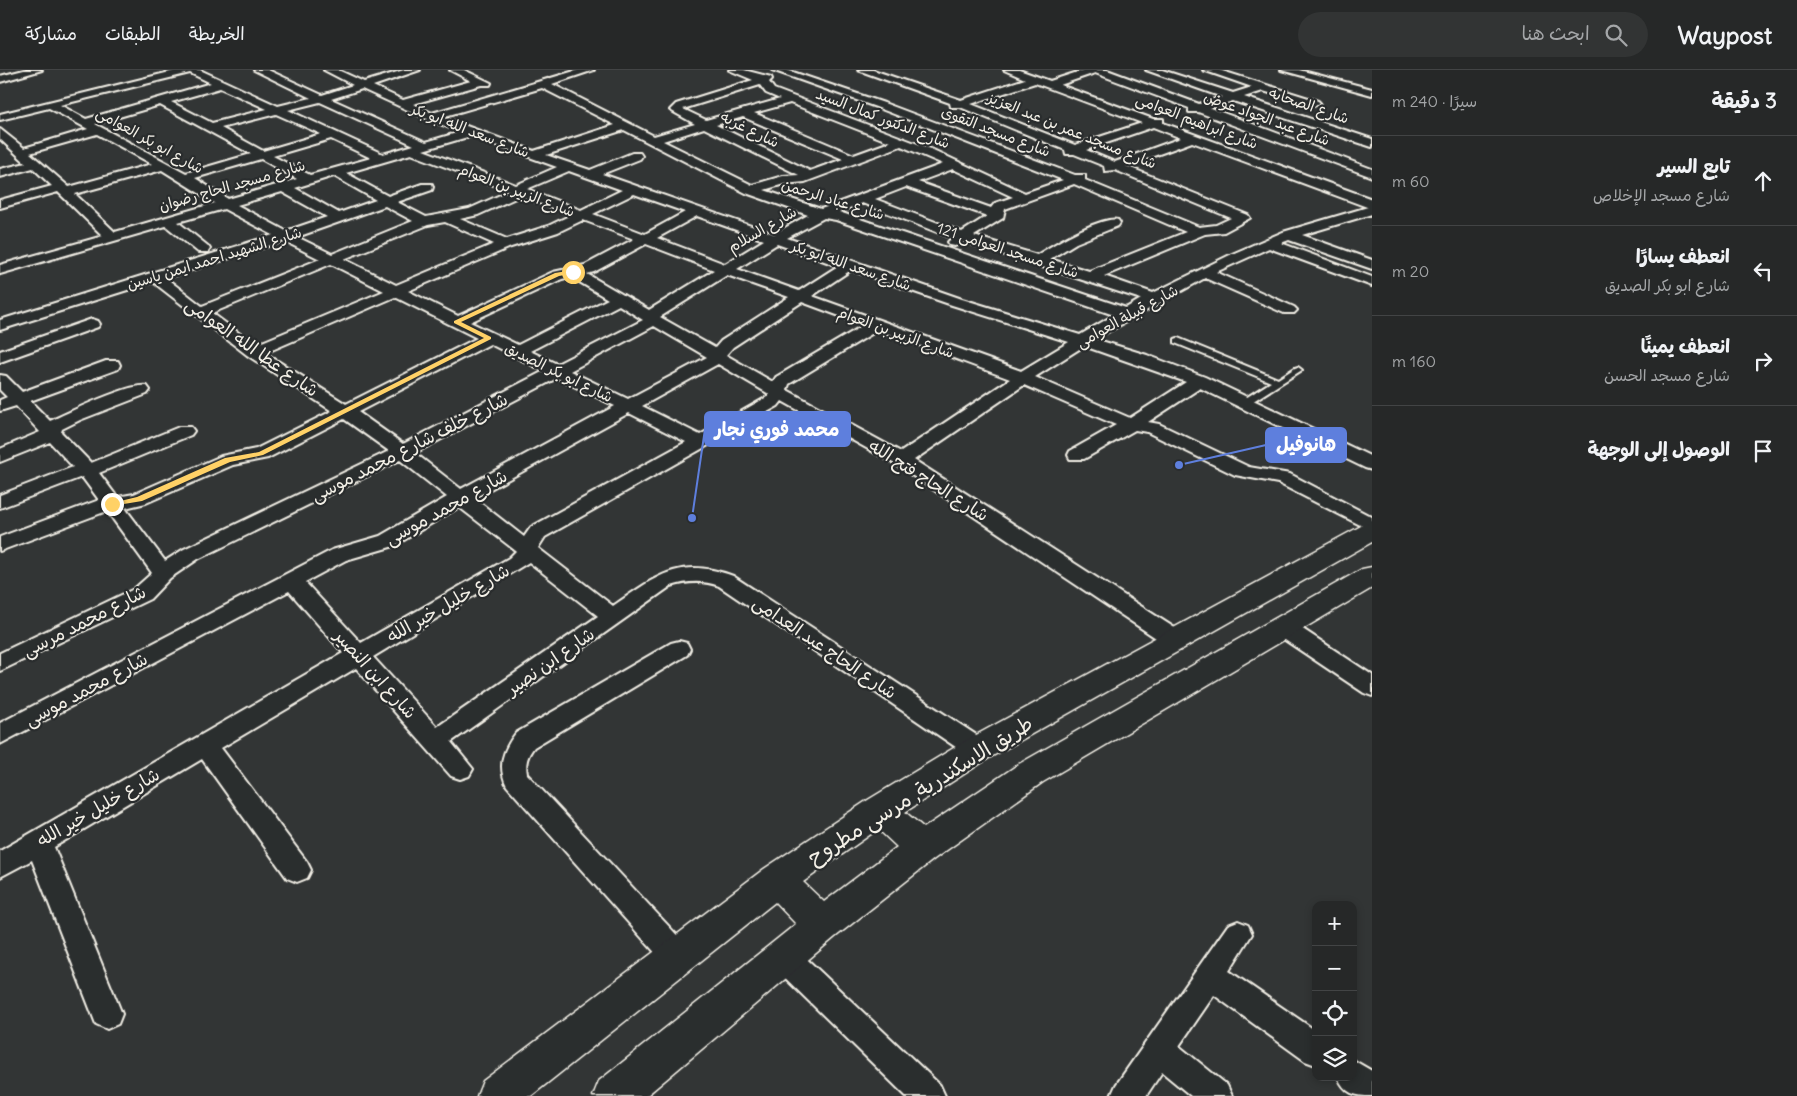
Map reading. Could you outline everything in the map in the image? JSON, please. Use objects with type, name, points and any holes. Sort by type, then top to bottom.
[{"type":"main road","name":"طريق الاسكندرية, مرسى مطروح","points":[[498,1096],[777,880],[880,810],[978,749],[1372,531]]},
{"type":"main road","points":[[614,1096],[822,924],[922,848],[1031,773],[1372,576]]},
{"type":"main road","points":[[880,810],[922,848]]},
{"type":"main road","points":[[777,880],[822,924]]},
{"type":"street","points":[[0,79],[37,70]]},
{"type":"street","points":[[0,117],[191,70],[382,158]]},
{"type":"street","name":"شارع الزبير بن العوام","points":[[259,70],[319,98],[390,126],[419,148],[517,190],[875,325],[1021,377],[1116,420],[1153,428],[1249,474],[1283,478],[1372,525]]},
{"type":"street","name":"شارع سعد الله ابو بكر","points":[[329,70],[431,117],[534,155],[849,265],[1031,326],[1142,359],[1199,381],[1372,464]]},
{"type":"street","points":[[211,127],[415,70]]},
{"type":"street","points":[[455,70],[512,93]]},
{"type":"street","points":[[431,117],[589,70]]},
{"type":"street","name":"شارع الدكتور كمال السيد","points":[[734,70],[763,80],[770,91],[955,164],[1025,198]]},
{"type":"street","name":"شارع ابراهيم العوامى","points":[[1009,70],[1156,122],[1372,204]]},
{"type":"street","points":[[1052,84],[1095,70]]},
{"type":"street","name":"شارع عبد الجواد عوض","points":[[1095,70],[1372,173]]},
{"type":"street","name":"شارع الصحابه","points":[[1151,70],[1234,97],[1366,149]]},
{"type":"street","points":[[1208,70],[1314,103]]},
{"type":"street","points":[[1288,70],[1372,92]]},
{"type":"street","points":[[763,80],[785,71]]},
{"type":"street","name":"شارع مسجد التقوى","points":[[785,71],[1034,163],[1199,232]]},
{"type":"street","points":[[653,140],[744,113],[795,101],[834,89],[867,75]]},
{"type":"street","name":"شارع مسجد عمر بن عبد العزيز","points":[[867,75],[960,103],[1238,214],[1243,218],[1219,229],[1199,232]]},
{"type":"street","points":[[914,118],[1037,79]]},
{"type":"street","name":"شارع غربه","points":[[763,80],[680,106],[676,109],[677,112],[809,175]]},
{"type":"street","points":[[402,104],[482,81]]},
{"type":"street","points":[[86,123],[220,84]]},
{"type":"street","name":"شارع عباد الرحمن","points":[[543,84],[751,190],[811,212],[838,216],[1128,314]]},
{"type":"street","points":[[1034,163],[1264,87]]},
{"type":"street","points":[[161,101],[265,154],[309,180]]},
{"type":"street","name":"شارع ابو بكر العوامى","points":[[51,105],[186,177],[226,204],[285,236]]},
{"type":"street","points":[[744,113],[853,159]]},
{"type":"street","points":[[186,177],[265,154],[390,126]]},
{"type":"street","points":[[534,155],[625,126]]},
{"type":"street","points":[[22,152],[99,130]]},
{"type":"street","name":"شارع مسجد الحاج رضوان","points":[[1,268],[472,132]]},
{"type":"street","points":[[0,133],[64,189],[112,237]]},
{"type":"street","points":[[998,215],[998,208],[1194,137]]},
{"type":"street","points":[[751,190],[783,180],[797,179],[901,142]]},
{"type":"street","name":"شارع الصحابه","points":[[1339,160],[1366,149]]},
{"type":"street","points":[[591,174],[636,156]]},
{"type":"street","points":[[0,173],[35,164]]},
{"type":"street","name":"شارع السلام","points":[[652,318],[725,269],[821,214],[955,164]]},
{"type":"street","points":[[0,204],[164,165]]},
{"type":"street","points":[[200,312],[424,222],[473,212],[513,195],[517,190],[568,167]]},
{"type":"street","points":[[335,172],[424,222]]},
{"type":"street","points":[[906,182],[998,215]]},
{"type":"street","points":[[284,187],[338,218]]},
{"type":"street","name":"شارع الشهيد احمد ايمن ياسين","points":[[0,325],[285,236],[427,187]]},
{"type":"street","points":[[253,352],[506,244],[553,229],[634,189]]},
{"type":"street","name":"شارع مسجد العوامى 121","points":[[861,198],[963,237],[1090,276],[1156,299]]},
{"type":"street","name":"شارع قبيلة العوامى","points":[[902,460],[1021,377],[1081,340],[1156,299],[1206,273],[1289,235],[1372,210]]},
{"type":"street","points":[[456,322],[558,274],[589,269],[697,211]]},
{"type":"street","points":[[940,251],[998,215]]},
{"type":"street","points":[[446,217],[506,244]]},
{"type":"street","points":[[168,221],[203,249]]},
{"type":"street","points":[[1039,260],[1071,240],[1113,223]]},
{"type":"street","points":[[1090,276],[1199,232]]},
{"type":"street","points":[[1289,235],[1372,265]]},
{"type":"street","name":"شارع ابو بكر الصديق","points":[[285,236],[700,442]]},
{"type":"street","points":[[1271,244],[1372,282]]},
{"type":"street","name":"شارع محمد موسى","points":[[0,734],[339,555],[387,541],[461,497],[630,407],[717,357],[727,344],[849,265]]},
{"type":"street","name":"شارع الحاج فتح الله","points":[[573,272],[778,392],[902,460],[1176,640]]},
{"type":"street","points":[[1206,273],[1289,310]]},
{"type":"street","name":"شارع عطا الله العوامى","points":[[154,276],[253,352],[345,411],[402,452],[613,617]]},
{"type":"street","points":[[517,352],[619,299]]},
{"type":"street","name":"شارع خلف شارع محمد موسى","points":[[163,573],[191,554],[402,452],[652,318]]},
{"type":"street","points":[[0,357],[92,324]]},
{"type":"street","name":"شارع خليل خير الله","points":[[0,865],[516,563],[522,559],[538,532],[772,402],[782,381],[875,325]]},
{"type":"street","points":[[0,544],[96,507],[139,500],[228,460],[260,454],[489,338]]},
{"type":"street","points":[[0,406],[112,364]]},
{"type":"street","points":[[0,380],[86,470],[163,573]]},
{"type":"street","points":[[1077,455],[1132,424],[1199,381]]},
{"type":"street","points":[[0,456],[40,440],[51,433],[55,426],[68,418],[141,390]]},
{"type":"street","points":[[0,502],[186,431]]},
{"type":"street","name":"شارع محمد مرسى","points":[[0,662],[142,594],[163,573]]},
{"type":"street","name":"شارع الحاج عبد العدامى","points":[[664,581],[690,574],[709,575],[726,581],[978,749]]},
{"type":"street","name":"شارع ابن النصير","points":[[291,580],[460,769]]},
{"type":"street","name":"شارع ابن نصير","points":[[435,741],[664,581]]},
{"type":"street","points":[[1284,628],[1372,687]]},
{"type":"street","points":[[677,956],[516,779],[513,769],[515,754],[525,740],[679,649]]},
{"type":"street","points":[[205,745],[298,870]]},
{"type":"street","points":[[39,842],[107,1014]]},
{"type":"street","points":[[1127,1096],[1238,934]]},
{"type":"street","points":[[784,956],[929,1096]]},
{"type":"street","points":[[1210,975],[1312,1047]]},
{"type":"street","points":[[1159,1050],[1216,1096]]},
{"type":"street","points":[[1357,1079],[1372,1090]]},
{"type":"lane","points":[[1178,341],[1278,382]]},
{"type":"lane","points":[[1244,403],[1298,370]]},
{"type":"place","name":"هانوفيل","points":[[1179,465]]},
{"type":"place","name":"محمد فوري نجار","points":[[692,518]]},
{"type":"route","points":[[112,504],[139,500],[228,460],[247,458],[260,454],[489,338],[456,322],[558,274],[573,272]]}]
